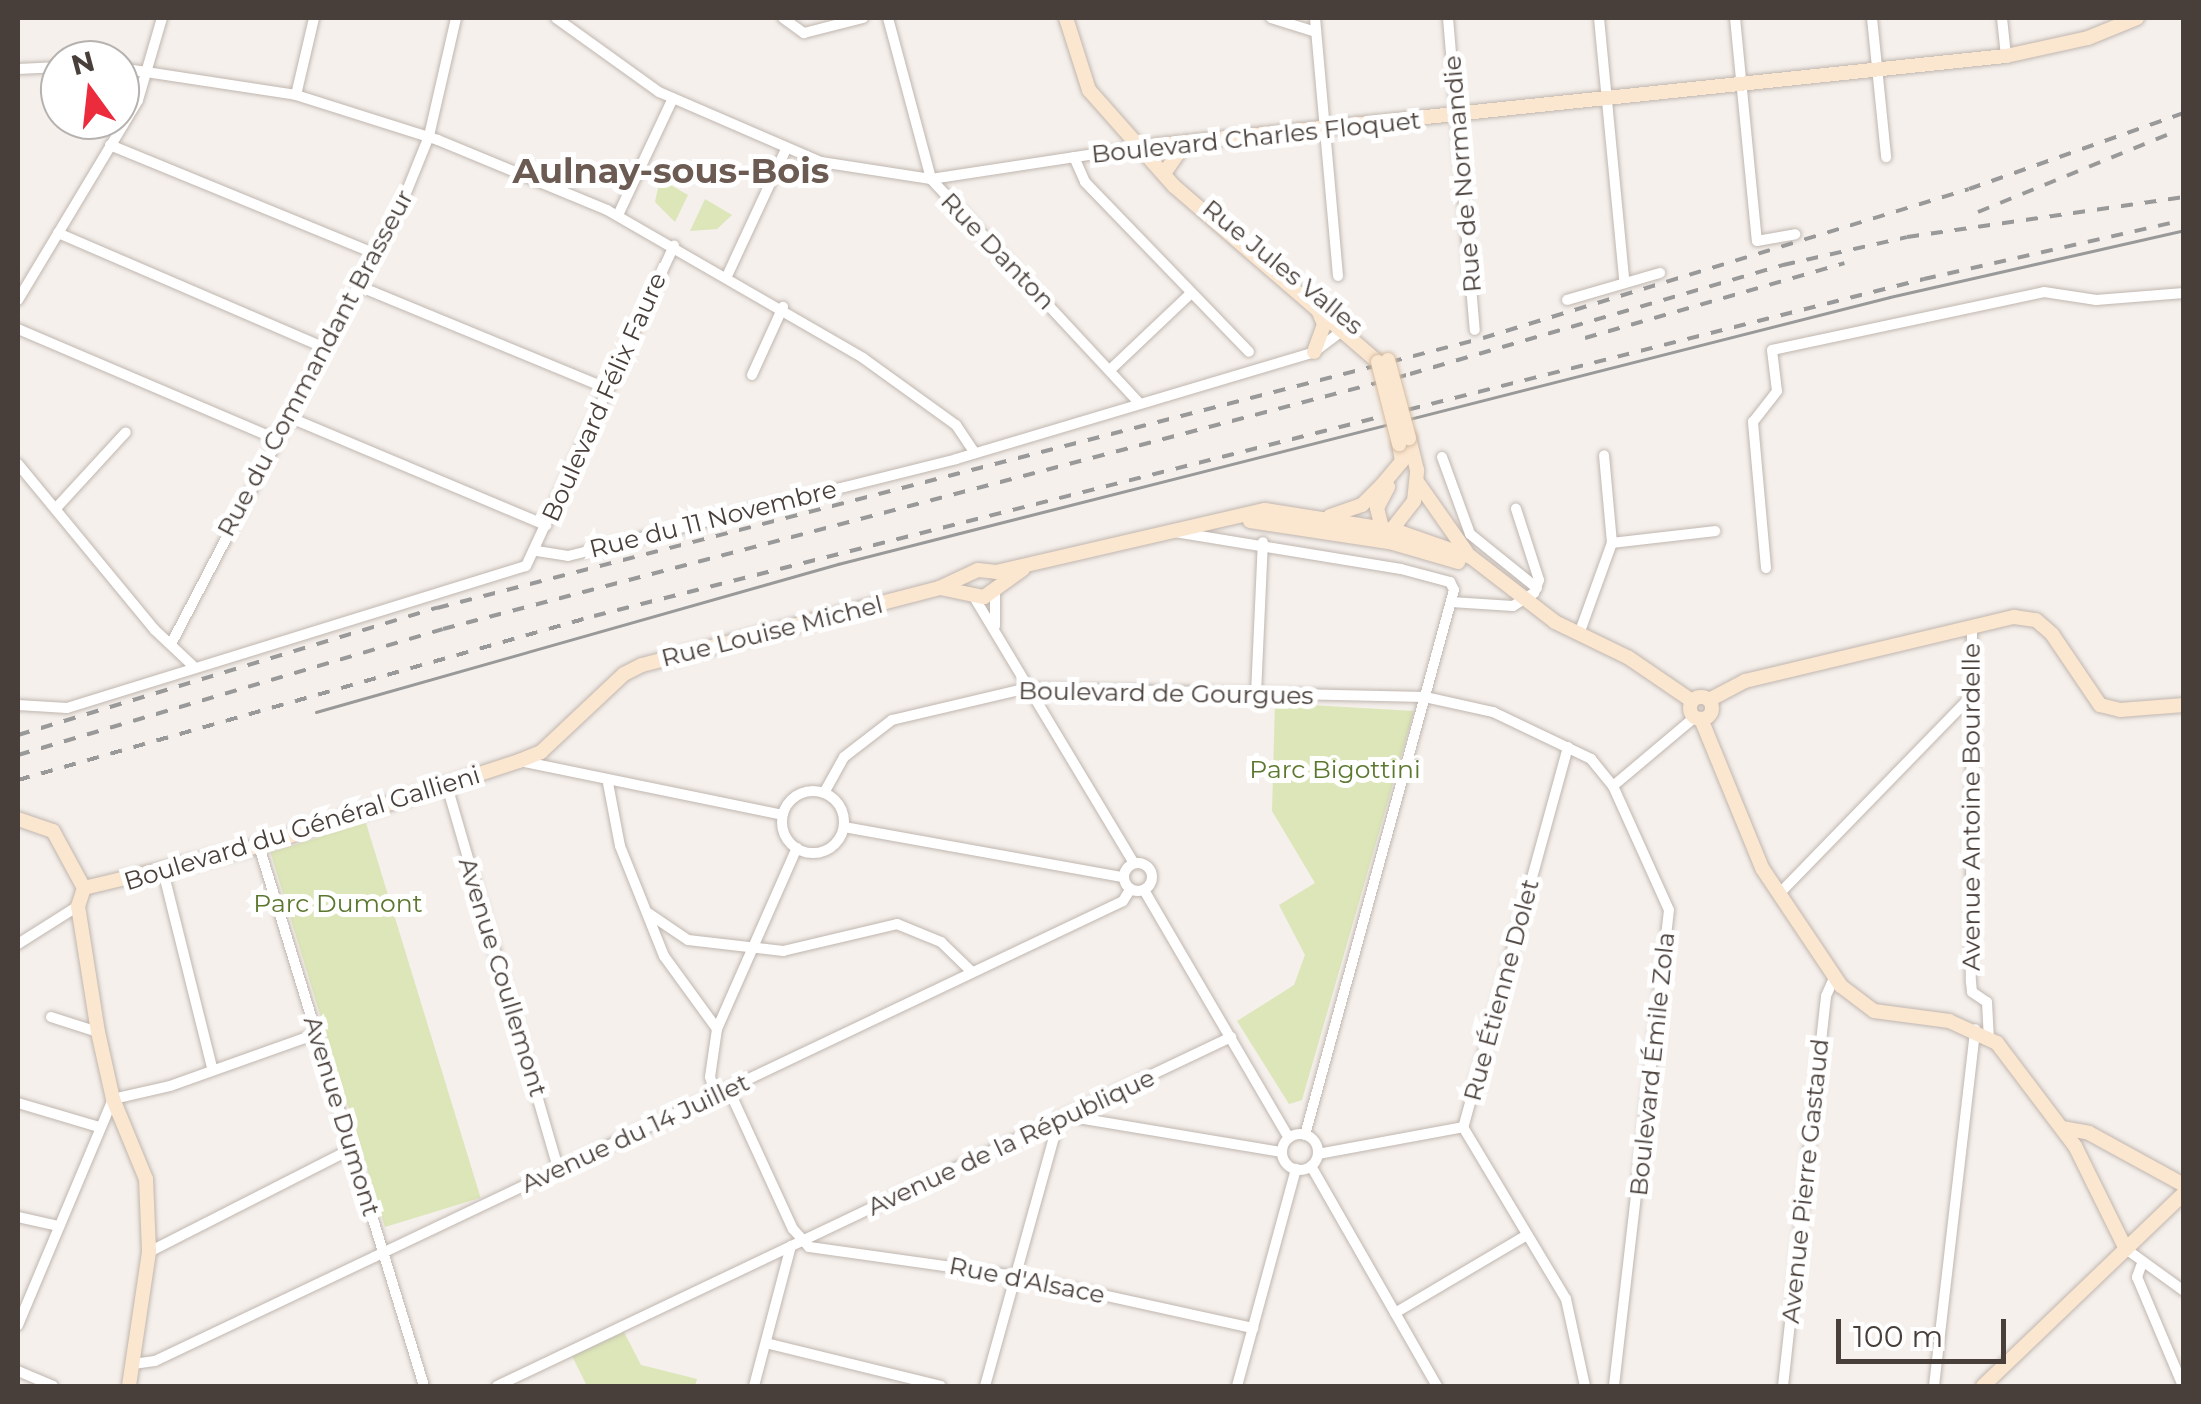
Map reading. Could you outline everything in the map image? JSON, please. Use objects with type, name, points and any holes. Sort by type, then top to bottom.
[{"type":"street","points":[[18,300],[138,100],[162,18]]},
{"type":"street","points":[[296,94],[314,18]]},
{"type":"street","name":"Rue du Commandant Brasseur","points":[[171,644],[276,439],[292,418],[362,287],[429,136],[456,18]]},
{"type":"street","name":"Boulevard Charles Floquet","points":[[556,18],[672,98],[786,148],[821,162],[931,179],[1142,147],[1323,126],[2000,56],[2088,38],[2136,18]]},
{"type":"street","points":[[783,18],[804,33],[863,18]]},
{"type":"street","name":"Rue Danton","points":[[888,18],[931,179],[1138,402]]},
{"type":"street","name":"Rue Jules Valles","points":[[1066,18],[1088,90],[1169,176],[1318,309],[1348,327]]},
{"type":"street","points":[[1271,18],[1316,32]]},
{"type":"street","points":[[1315,18],[1338,276]]},
{"type":"street","name":"Rue de Normandie","points":[[1448,18],[1475,330]]},
{"type":"street","points":[[1599,18],[1624,280]]},
{"type":"street","points":[[1735,18],[1758,241],[1796,234]]},
{"type":"street","points":[[1872,18],[1886,158]]},
{"type":"street","points":[[2000,56],[2002,18]]},
{"type":"street","points":[[140,69],[296,94],[429,136],[618,215],[783,307],[956,425],[976,453]]},
{"type":"street","points":[[618,215],[672,98]]},
{"type":"street","points":[[1169,176],[1185,143]]},
{"type":"street","points":[[110,146],[376,254]]},
{"type":"street","points":[[728,274],[786,148]]},
{"type":"street","points":[[1074,158],[1077,174],[1249,352]]},
{"type":"street","name":"Rue Jules Valles","points":[[1169,176],[1383,361],[1404,441]]},
{"type":"street","points":[[58,233],[327,350]]},
{"type":"street","name":"Boulevard Félix Faure","points":[[537,550],[674,245]]},
{"type":"street","points":[[1567,300],[1624,280],[1660,273]]},
{"type":"street","points":[[362,287],[608,389]]},
{"type":"street","points":[[1766,568],[1752,422],[1777,390],[1772,350],[2044,292],[2096,300],[2184,293]]},
{"type":"street","points":[[1111,369],[1191,294]]},
{"type":"street","points":[[752,374],[783,307]]},
{"type":"street","points":[[1314,352],[1324,324],[1318,309]]},
{"type":"street","name":"Rue du 11 Novembre","points":[[537,550],[568,556],[976,453],[1314,352],[1348,327]]},
{"type":"street","points":[[18,328],[276,439]]},
{"type":"street","points":[[292,418],[546,525]]},
{"type":"street","points":[[58,506],[126,432]]},
{"type":"street","points":[[1385,535],[1377,508],[1402,461],[1404,441]]},
{"type":"street","points":[[1404,441],[1418,484],[1471,558]]},
{"type":"street","points":[[1579,634],[1612,543],[1604,455]]},
{"type":"street","points":[[1442,456],[1470,534],[1538,588]]},
{"type":"street","points":[[1324,518],[1362,504],[1402,461]]},
{"type":"street","points":[[18,464],[192,665]]},
{"type":"street","points":[[1385,535],[1418,484]]},
{"type":"street","points":[[1516,509],[1538,588]]},
{"type":"street","name":"Rue Louise Michel","points":[[519,761],[554,742],[634,668],[939,588],[968,590],[997,583],[1033,564],[1265,510],[1324,518],[1471,558],[1490,577]]},
{"type":"street","name":"Rue Louise Michel","points":[[1175,530],[1265,519],[1385,535],[1490,577]]},
{"type":"street","name":"Rue Louise Michel","points":[[1175,530],[1263,542],[1450,582],[1452,602]]},
{"type":"street","points":[[1612,543],[1715,531]]},
{"type":"street","points":[[1256,694],[1263,542]]},
{"type":"street","points":[[18,705],[68,708],[192,665],[522,568],[537,550]]},
{"type":"street","name":"Rue Louise Michel","points":[[968,590],[978,570],[997,583]]},
{"type":"street","points":[[1490,577],[1692,701],[1709,700],[1745,681],[2014,617],[2036,620],[2100,705],[2120,710],[2184,705]]},
{"type":"street","points":[[996,627],[997,583]]},
{"type":"street","points":[[1318,1154],[1306,1135],[1452,602],[1486,607],[1527,602],[1538,588]]},
{"type":"street","points":[[968,590],[996,627],[1027,688],[1134,863],[1150,870],[1144,890],[1289,1138]]},
{"type":"street","name":"Avenue Antoine Bourdelle","points":[[1972,627],[1971,982],[1972,992],[1988,1002],[1989,1037]]},
{"type":"street","name":"Boulevard de Gourgues","points":[[824,793],[844,758],[892,720],[1027,688],[1425,697]]},
{"type":"street","name":"Boulevard Émile Zola","points":[[1425,697],[1493,712],[1591,759],[1613,786],[1669,910],[1614,1386]]},
{"type":"street","points":[[1780,893],[1969,699]]},
{"type":"street","points":[[1613,786],[1698,718],[1712,712],[1709,700]]},
{"type":"street","points":[[1692,701],[1729,796],[1780,893],[1834,978],[1874,1011],[1975,1028],[1989,1037],[2062,1128],[2126,1249],[2141,1266],[2184,1292]]},
{"type":"street","name":"Rue Étienne Dolet","points":[[1568,747],[1463,1127],[1566,1299],[1585,1386]]},
{"type":"street","points":[[519,761],[608,783],[783,815]]},
{"type":"street","name":"Boulevard du Général Gallieni","points":[[84,888],[260,846],[519,761]]},
{"type":"street","points":[[608,783],[620,846],[664,956],[717,1029]]},
{"type":"street","name":"Avenue Coullemont","points":[[447,786],[558,1169]]},
{"type":"street","points":[[824,793],[842,810],[844,828],[826,850],[797,848],[785,834],[783,815],[794,797],[824,793]]},
{"type":"street","points":[[18,819],[53,831],[84,888],[78,906],[112,1098],[146,1179],[149,1252],[129,1386]]},
{"type":"street","points":[[844,828],[1123,877]]},
{"type":"street","name":"Avenue Dumont","points":[[260,846],[424,1386]]},
{"type":"street","points":[[715,1094],[710,1077],[717,1029],[797,848]]},
{"type":"street","points":[[1123,877],[1134,863]]},
{"type":"street","points":[[163,872],[212,1068]]},
{"type":"street","points":[[1123,877],[1130,890],[1144,890]]},
{"type":"street","name":"Avenue du 14 Juillet","points":[[133,1364],[155,1361],[385,1252],[1122,900],[1130,890]]},
{"type":"street","points":[[18,944],[78,906]]},
{"type":"street","points":[[648,913],[688,940],[805,950],[867,927],[897,924],[941,942],[972,972]]},
{"type":"street","name":"Avenue Pierre Gastaud","points":[[1783,1386],[1826,996],[1834,978]]},
{"type":"street","points":[[50,1017],[98,1032]]},
{"type":"street","points":[[1934,1386],[1975,1028]]},
{"type":"street","points":[[18,1324],[112,1098],[316,1034]]},
{"type":"street","name":"Avenue de la République","points":[[498,1386],[1231,1037]]},
{"type":"street","points":[[728,1088],[795,1244],[754,1386]]},
{"type":"street","points":[[18,1103],[98,1127]]},
{"type":"street","points":[[984,1386],[1062,1118],[1282,1152],[1296,1169]]},
{"type":"street","points":[[1296,1169],[1311,1166],[1318,1154],[1463,1127]]},
{"type":"street","points":[[2062,1128],[2089,1133],[2184,1185]]},
{"type":"street","points":[[1289,1138],[1306,1135]]},
{"type":"street","points":[[1282,1152],[1289,1138]]},
{"type":"street","points":[[149,1252],[351,1149]]},
{"type":"street","points":[[1311,1166],[1429,1381],[1437,1386]]},
{"type":"street","points":[[1237,1386],[1296,1169]]},
{"type":"street","points":[[1983,1386],[2184,1193]]},
{"type":"street","points":[[18,1217],[59,1226]]},
{"type":"street","points":[[1395,1313],[1527,1235]]},
{"type":"street","name":"Rue d'Alsace","points":[[795,1244],[1016,1276],[1253,1328]]},
{"type":"street","points":[[2141,1266],[2137,1277],[2183,1386]]},
{"type":"street","points":[[766,1343],[941,1386]]},
{"type":"street","points":[[18,1371],[53,1386]]},
{"type":"green space","points":[[660,179],[688,195],[675,222],[655,202]]},
{"type":"green space","points":[[705,199],[732,215],[717,229],[690,231]]},
{"type":"green space","name":"Parc Bigottini","points":[[1275,703],[1414,711],[1302,1100],[1289,1104],[1237,1021],[1294,985],[1305,955],[1279,905],[1315,883],[1272,811]]},
{"type":"green space","name":"Parc Dumont","points":[[366,823],[481,1198],[385,1227],[270,852]]},
{"type":"green space","points":[[624,1332],[641,1365],[697,1379],[695,1386],[587,1386],[572,1356]]},
{"type":"tram line","points":[[316,712],[838,564],[1890,297],[2184,230]]},
{"type":"railway","points":[[18,735],[437,608],[1483,338],[1969,189],[2184,113]]},
{"type":"railway","points":[[1978,212],[2174,132]]},
{"type":"railway","points":[[18,755],[443,629],[1410,374],[1783,265],[1907,237],[2184,197]]},
{"type":"railway","points":[[18,780],[594,616],[1924,279],[2184,220]]},
{"type":"railway","points":[[1585,338],[1844,263]]},
{"type":"district","name":"Aulnay-sous-Bois","points":[[671,171]]}]
